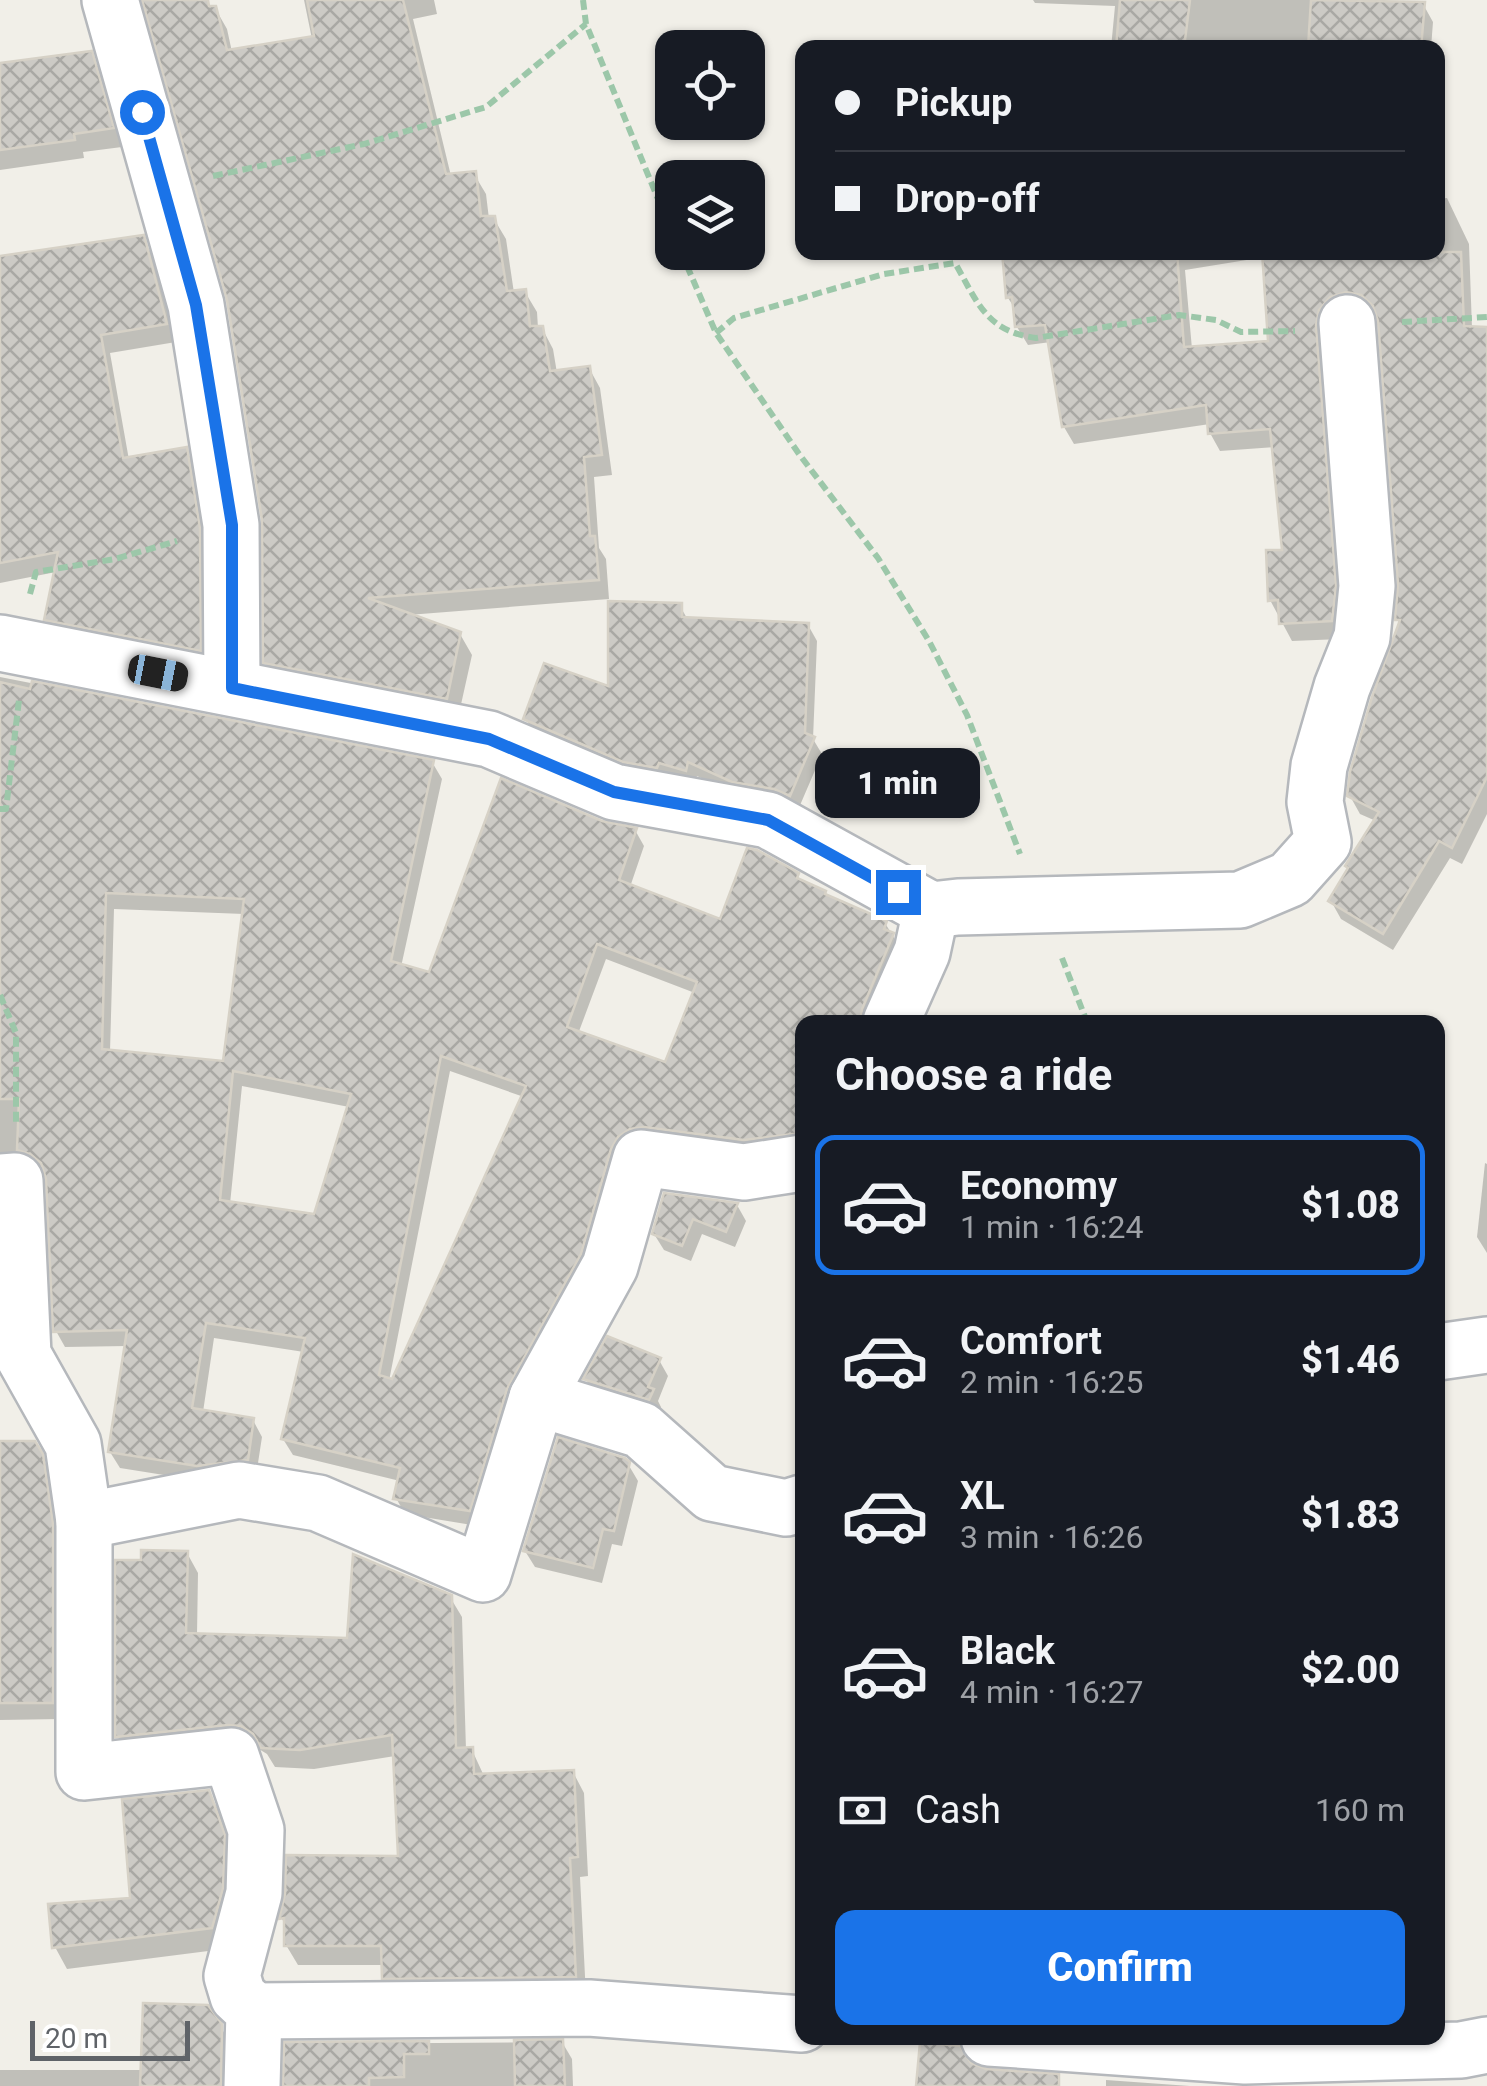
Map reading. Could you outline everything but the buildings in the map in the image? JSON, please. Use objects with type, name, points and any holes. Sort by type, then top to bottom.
[{"type":"street","points":[[110,0],[196,305],[232,525],[232,688]]},
{"type":"street","points":[[0,643],[489,739],[614,792],[768,820],[931,910],[1240,900],[1290,879],[1323,842],[1315,802],[1319,766],[1362,637],[1367,586],[1347,323]]},
{"type":"street","points":[[894,1015],[922,952],[931,910]]},
{"type":"street","points":[[84,1522],[238,1490],[318,1503],[483,1574],[537,1398],[610,1266],[641,1158],[744,1172],[795,1164]]},
{"type":"street","points":[[8,1182],[22,1355],[73,1444],[84,1522],[84,1772],[232,1756],[256,1830],[254,1893],[232,1976],[238,1996],[254,2010],[589,2008],[795,2023]]},
{"type":"street","points":[[1445,1351],[1487,1345]]},
{"type":"street","points":[[537,1398],[641,1430],[712,1493],[786,1508],[795,1506]]},
{"type":"street","points":[[252,2086],[254,2010]]},
{"type":"street","points":[[1089,2045],[1245,2056],[1487,2046]]},
{"type":"path","points":[[583,0],[586,24],[655,192]]},
{"type":"path","points":[[163,187],[364,144],[486,107],[586,24]]},
{"type":"path","points":[[716,333],[734,318],[884,274],[956,263],[977,301],[997,326],[1018,336],[1036,338],[1179,315],[1216,320],[1241,332],[1280,334],[1347,323],[1487,317]]},
{"type":"path","points":[[689,270],[716,333],[799,454],[878,558],[929,640],[967,715],[1084,1015]]},
{"type":"path","points":[[0,995],[16,1033],[8,1182]]},
{"type":"route","points":[[142,112],[196,305],[232,525],[232,688],[489,739],[614,792],[768,820],[898,892]]}]
